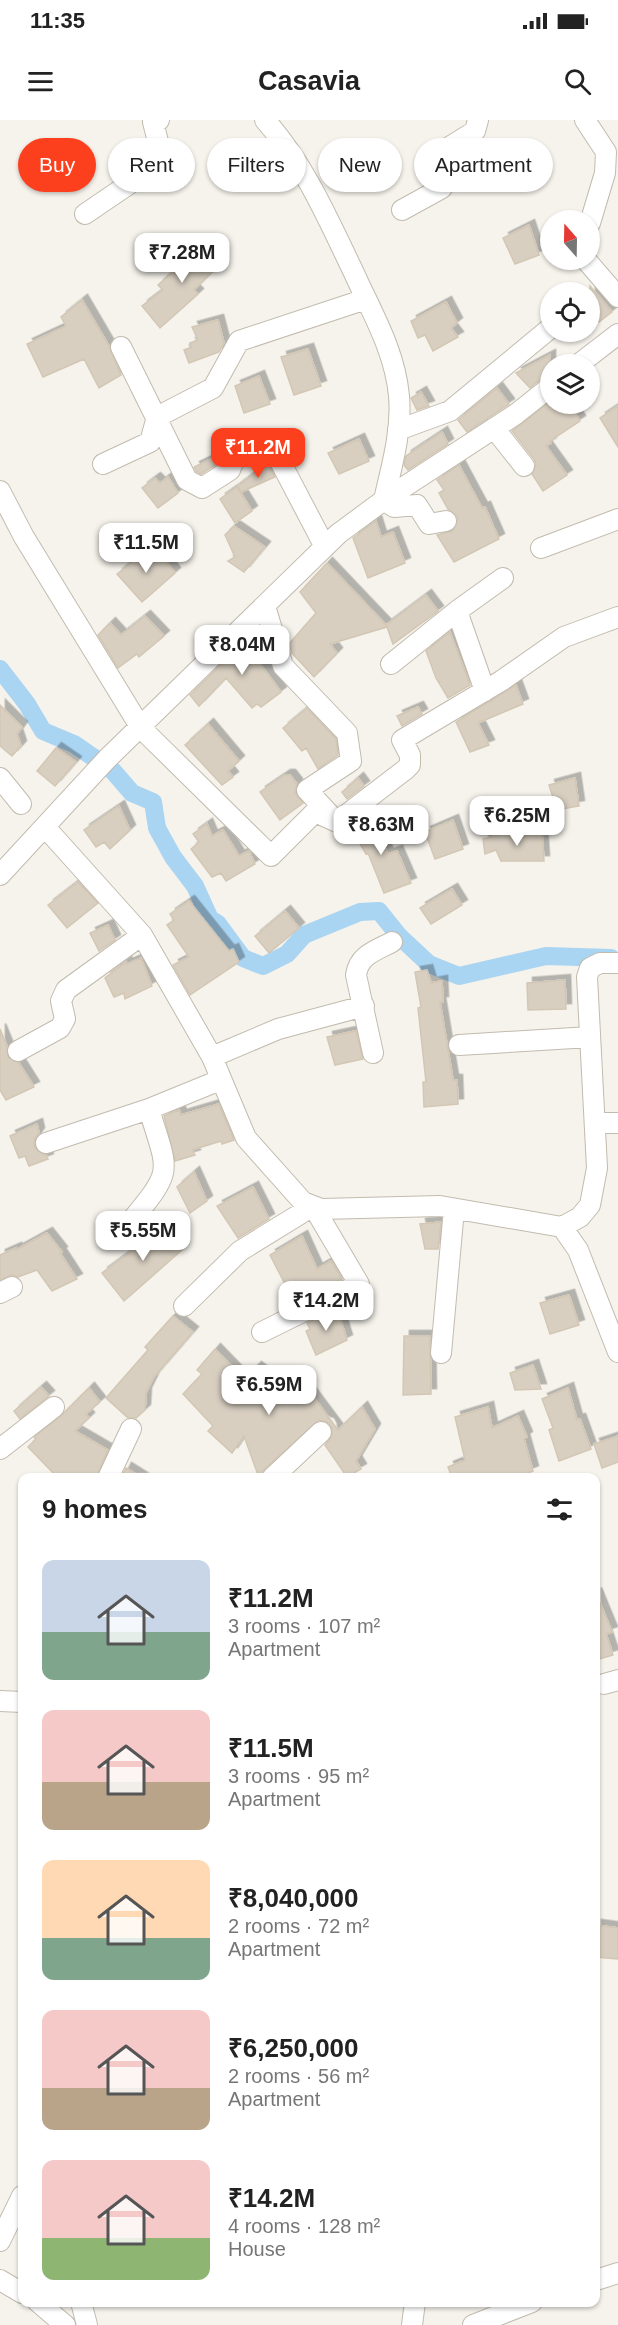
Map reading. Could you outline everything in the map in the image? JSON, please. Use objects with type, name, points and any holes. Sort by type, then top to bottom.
[{"type":"street","points":[[85,214],[163,161],[153,122],[159,120]]},
{"type":"street","points":[[265,120],[282,139],[314,191],[382,329],[399,394],[398,430],[384,500]]},
{"type":"street","points":[[402,210],[442,188],[430,159],[475,131],[478,120]]},
{"type":"street","points":[[585,120],[606,152],[604,173],[594,210]]},
{"type":"street","points":[[595,270],[618,297]]},
{"type":"street","points":[[103,464],[150,442],[157,417],[213,388],[239,341],[366,299]]},
{"type":"street","points":[[592,354],[618,334]]},
{"type":"street","points":[[398,430],[450,411],[540,337]]},
{"type":"street","points":[[121,346],[187,480],[202,488],[230,470],[234,460],[249,450],[262,443],[271,444],[325,547]]},
{"type":"street","points":[[0,875],[103,763],[325,547],[384,500],[494,428],[540,394]]},
{"type":"street","points":[[494,428],[524,466]]},
{"type":"street","points":[[0,491],[24,537],[141,728],[271,856],[315,812],[337,822]]},
{"type":"street","points":[[384,500],[394,507],[417,504],[429,524],[446,521]]},
{"type":"street","points":[[541,549],[618,519]]},
{"type":"street","points":[[391,664],[457,611],[503,578]]},
{"type":"street","points":[[265,606],[283,666],[347,734],[350,740],[351,761],[307,790],[337,822]]},
{"type":"street","points":[[457,611],[485,691]]},
{"type":"street","points":[[337,822],[410,765],[410,755],[402,740],[485,691],[564,637],[618,617]]},
{"type":"street","points":[[0,778],[21,804]]},
{"type":"street","points":[[45,827],[142,935],[212,1057],[246,1138],[303,1202],[321,1209],[440,1206],[562,1227],[580,1217],[590,1205],[597,1168],[587,977],[590,968],[600,963],[618,963]]},
{"type":"street","points":[[18,1051],[60,1028],[65,1019],[61,1001],[66,990],[142,935]]},
{"type":"street","points":[[374,1053],[356,975],[357,965],[362,957],[392,942]]},
{"type":"street","points":[[212,1057],[278,1029],[364,1006]]},
{"type":"street","points":[[459,1045],[590,1037]]},
{"type":"street","points":[[46,1143],[149,1109],[220,1080]]},
{"type":"street","points":[[131,1221],[159,1185],[166,1165],[149,1109]]},
{"type":"street","points":[[595,1123],[618,1123]]},
{"type":"street","points":[[184,1306],[240,1251],[313,1206]]},
{"type":"street","points":[[262,1332],[360,1284],[313,1206]]},
{"type":"street","points":[[441,1353],[454,1209]]},
{"type":"street","points":[[562,1227],[578,1250],[618,1352]]},
{"type":"street","points":[[0,1449],[54,1407]]},
{"type":"street","points":[[110,1473],[131,1429]]},
{"type":"street","points":[[277,1473],[321,1432]]},
{"type":"street","points":[[0,1701],[18,1702]]},
{"type":"street","points":[[0,2241],[18,2204]]},
{"type":"street","points":[[600,2279],[618,2272]]},
{"type":"street","points":[[0,2280],[18,2291]]},
{"type":"street","points":[[44,2307],[65,2325]]},
{"type":"street","points":[[82,2307],[87,2325]]},
{"type":"street","points":[[412,2325],[414,2307]]},
{"type":"street","points":[[473,2325],[519,2307]]},
{"type":"building","points":[[529,225],[539,255],[515,264],[503,238]]},
{"type":"building","points":[[199,242],[221,263],[194,290],[198,294],[160,328],[142,306],[163,290],[158,285],[182,263],[177,258]]},
{"type":"building","points":[[600,298],[612,312],[600,321]]},
{"type":"building","points":[[82,300],[109,346],[121,375],[99,388],[84,359],[43,377],[27,344],[66,326],[61,317]]},
{"type":"building","points":[[446,302],[457,323],[451,328],[458,337],[433,351],[425,335],[418,338],[411,321]]},
{"type":"building","points":[[218,320],[224,343],[219,352],[189,363],[184,350],[192,347],[190,343],[198,340],[192,327]]},
{"type":"building","points":[[308,349],[321,386],[294,395],[281,357]]},
{"type":"building","points":[[540,360],[540,380],[530,388],[516,373]]},
{"type":"building","points":[[259,376],[270,404],[244,413],[235,386]]},
{"type":"building","points":[[497,388],[509,404],[467,432],[458,420]]},
{"type":"building","points":[[421,392],[429,406],[417,410],[411,398]]},
{"type":"building","points":[[618,406],[618,447],[600,418]]},
{"type":"building","points":[[540,410],[540,414],[576,414],[580,421],[546,446],[567,475],[543,491],[532,474],[536,465],[534,459],[512,431]]},
{"type":"building","points":[[442,432],[448,444],[408,470],[404,465],[406,456]]},
{"type":"building","points":[[359,439],[369,461],[339,474],[328,453]]},
{"type":"building","points":[[217,456],[220,462],[201,474],[196,471],[194,467]]},
{"type":"building","points":[[268,464],[275,477],[241,492],[238,486]]},
{"type":"building","points":[[459,465],[482,508],[485,507],[499,539],[454,562],[437,535],[453,531],[458,518],[448,509],[439,493],[444,490],[437,480]]},
{"type":"building","points":[[168,477],[178,493],[158,508],[142,488],[155,478],[160,483]]},
{"type":"building","points":[[237,487],[252,511],[235,523],[220,499]]},
{"type":"building","points":[[376,521],[381,537],[393,532],[405,563],[368,578],[353,538]]},
{"type":"building","points":[[234,526],[265,547],[244,572],[228,561],[235,557],[225,535]]},
{"type":"building","points":[[153,545],[175,573],[142,602],[117,574]]},
{"type":"building","points":[[327,563],[386,625],[426,595],[438,611],[393,644],[387,627],[330,644],[337,653],[314,677],[292,653],[289,644],[316,613],[300,592]]},
{"type":"building","points":[[145,616],[164,636],[139,657],[137,654],[118,668],[98,635],[110,623],[121,635]]},
{"type":"building","points":[[258,629],[265,649],[255,657],[281,692],[261,707],[257,704],[252,708],[226,678],[199,706],[190,695]]},
{"type":"building","points":[[450,632],[470,685],[448,698],[436,678],[426,651]]},
{"type":"building","points":[[516,685],[523,704],[478,723],[489,745],[470,752],[456,722]]},
{"type":"building","points":[[0,705],[22,727],[17,734],[21,746],[12,756],[0,746]]},
{"type":"building","points":[[418,707],[422,714],[402,726],[397,716]]},
{"type":"building","points":[[307,708],[336,739],[338,755],[318,769],[306,748],[302,751],[283,728]]},
{"type":"building","points":[[208,724],[239,761],[228,771],[233,777],[222,785],[185,745]]},
{"type":"building","points":[[56,748],[76,762],[55,786],[37,771]]},
{"type":"building","points":[[285,775],[290,775],[297,784],[295,793],[303,803],[280,820],[260,792]]},
{"type":"building","points":[[358,778],[364,786],[347,799],[342,792]]},
{"type":"building","points":[[575,778],[579,806],[557,810],[549,785]]},
{"type":"building","points":[[119,806],[130,830],[110,849],[104,842],[96,847],[84,830]]},
{"type":"building","points":[[369,813],[388,854],[397,851],[411,883],[384,893],[368,853],[366,854],[350,827]]},
{"type":"building","points":[[453,820],[463,849],[435,859],[425,832]]},
{"type":"building","points":[[207,824],[212,836],[223,830],[239,856],[249,851],[255,864],[226,881],[221,873],[212,877],[191,849],[199,842],[193,834]]},
{"type":"building","points":[[542,832],[544,861],[501,861],[496,850],[485,854],[483,839],[507,833]]},
{"type":"building","points":[[78,882],[98,903],[67,928],[48,905]]},
{"type":"building","points":[[452,889],[462,905],[431,924],[420,908]]},
{"type":"building","points":[[189,901],[229,951],[233,949],[239,962],[190,995],[173,965],[189,957],[167,925],[174,920],[170,914]]},
{"type":"building","points":[[285,911],[299,928],[269,953],[255,936]]},
{"type":"building","points":[[108,925],[115,940],[99,951],[90,933]]},
{"type":"building","points":[[141,958],[152,986],[125,999],[124,993],[114,997],[105,978],[126,962],[127,964]]},
{"type":"building","points":[[427,970],[431,983],[442,981],[443,1002],[440,1002],[453,1080],[457,1080],[458,1104],[424,1107],[423,1082],[426,1082],[418,1008],[421,1007],[415,972]]},
{"type":"building","points":[[565,980],[566,1009],[528,1010],[527,983]]},
{"type":"building","points":[[0,1029],[7,1046],[8,1057],[19,1063],[34,1087],[6,1100],[0,1090]]},
{"type":"building","points":[[356,1031],[363,1059],[335,1065],[327,1037]]},
{"type":"building","points":[[219,1104],[234,1140],[222,1144],[221,1141],[192,1150],[195,1155],[175,1161],[164,1116],[179,1110],[181,1115]]},
{"type":"building","points":[[37,1124],[39,1133],[34,1140],[34,1146],[48,1159],[29,1166],[25,1156],[19,1158],[10,1136]]},
{"type":"building","points":[[194,1172],[207,1201],[190,1213],[177,1187]]},
{"type":"building","points":[[253,1187],[269,1219],[238,1238],[217,1206]]},
{"type":"building","points":[[161,1222],[183,1249],[124,1301],[102,1273],[129,1253]]},
{"type":"building","points":[[441,1222],[438,1249],[425,1249],[420,1224]]},
{"type":"building","points":[[47,1233],[62,1252],[60,1253],[77,1279],[52,1291],[37,1270],[18,1277],[12,1275],[0,1280],[0,1255],[16,1248],[16,1250]]},
{"type":"building","points":[[302,1236],[317,1269],[331,1261],[342,1279],[291,1304],[287,1288],[270,1255]]},
{"type":"building","points":[[569,1295],[579,1325],[550,1334],[540,1303]]},
{"type":"building","points":[[337,1308],[347,1340],[316,1355],[306,1331],[310,1329],[307,1323]]},
{"type":"building","points":[[173,1316],[193,1332],[154,1377],[146,1393],[145,1410],[136,1418],[128,1418],[106,1398],[148,1350],[145,1347]]},
{"type":"building","points":[[404,1336],[430,1336],[431,1394],[403,1395]]},
{"type":"building","points":[[215,1349],[244,1379],[256,1367],[268,1376],[265,1379],[291,1398],[306,1387],[338,1430],[362,1407],[375,1429],[356,1461],[361,1469],[354,1473],[344,1473],[325,1445],[332,1436],[332,1429],[329,1423],[319,1420],[260,1473],[257,1473],[244,1436],[232,1453],[208,1431],[213,1426],[183,1394],[202,1374],[197,1370]]},
{"type":"building","points":[[533,1365],[541,1389],[515,1390],[510,1373]]},
{"type":"building","points":[[41,1387],[49,1396],[20,1419],[14,1411]]},
{"type":"building","points":[[89,1388],[100,1402],[86,1414],[89,1418],[75,1431],[108,1450],[98,1473],[53,1473],[28,1447],[36,1439],[34,1437],[61,1416]]},
{"type":"building","points":[[568,1388],[577,1420],[580,1419],[591,1449],[559,1461],[549,1430],[553,1428],[542,1399]]},
{"type":"building","points":[[488,1407],[492,1428],[518,1416],[527,1437],[524,1439],[533,1471],[528,1473],[450,1473],[448,1467],[465,1460],[455,1417]]},
{"type":"building","points":[[618,1436],[618,1462],[602,1468],[594,1444]]},
{"type":"building","points":[[126,1468],[134,1473],[124,1473]]},
{"type":"building","points":[[600,1603],[612,1632],[606,1634],[613,1655],[600,1659]]},
{"type":"building","points":[[600,1926],[618,1928],[618,1959],[600,1957]]},
{"type":"waterway","points":[[0,669],[27,704],[43,731],[74,744],[113,771],[132,793],[153,802],[157,828],[173,857],[195,886],[210,919],[218,924],[243,958],[263,966],[287,954],[304,935],[360,912],[379,911],[399,936],[429,964],[459,976],[546,956],[611,958]]}]
